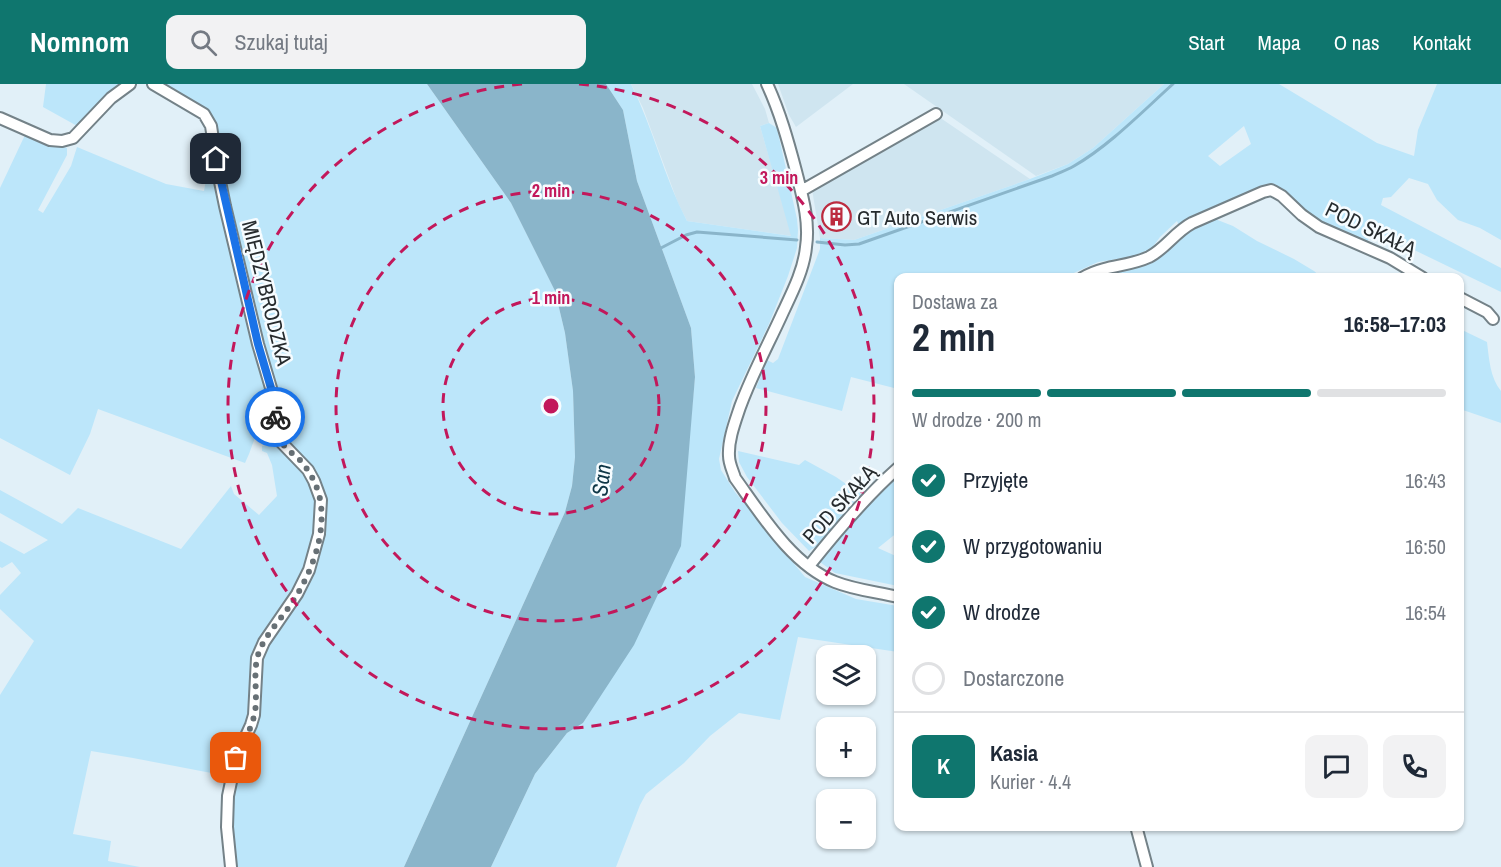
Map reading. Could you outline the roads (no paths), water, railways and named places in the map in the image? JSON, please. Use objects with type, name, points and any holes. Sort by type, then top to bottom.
[{"type":"street","points":[[0,118],[50,140],[69,140],[82,130],[111,98],[130,84]]},
{"type":"street","name":"MIĘDZYBRODZKA","points":[[153,84],[204,114],[211,126],[225,206],[258,344],[271,388],[278,435],[281,442],[308,470],[321,500],[319,534],[309,570],[297,594],[264,642],[257,658],[252,725],[236,758],[228,796],[227,827],[231,867]]},
{"type":"street","points":[[767,84],[789,141],[801,190],[808,233],[802,266],[745,394],[731,437],[729,458],[735,478],[757,508],[779,537],[809,566],[837,583],[894,596]]},
{"type":"street","points":[[801,190],[936,114]]},
{"type":"street","name":"POD SKAŁĄ","points":[[1095,273],[1142,260],[1161,249],[1182,229],[1192,223],[1271,190],[1282,196],[1319,228],[1390,258],[1415,273]]},
{"type":"street","points":[[1464,300],[1487,312],[1493,319]]},
{"type":"street","name":"POD SKAŁĄ","points":[[809,566],[863,503],[894,472]]},
{"type":"street","points":[[1137,831],[1147,867]]},
{"type":"water","name":"San","points":[[427,84],[606,84],[623,110],[637,181],[691,328],[695,377],[681,546],[634,645],[583,723],[567,733],[535,774],[491,867],[404,867],[565,512],[572,486],[575,457],[573,391],[565,333],[555,291],[511,203]]},
{"type":"waterway","points":[[817,242],[859,244],[1066,170],[1087,158],[1113,138],[1173,84]]},
{"type":"waterway","points":[[659,249],[697,232],[797,240]]},
{"type":"place","name":"GT Auto Serwis","points":[[836,217]]}]
